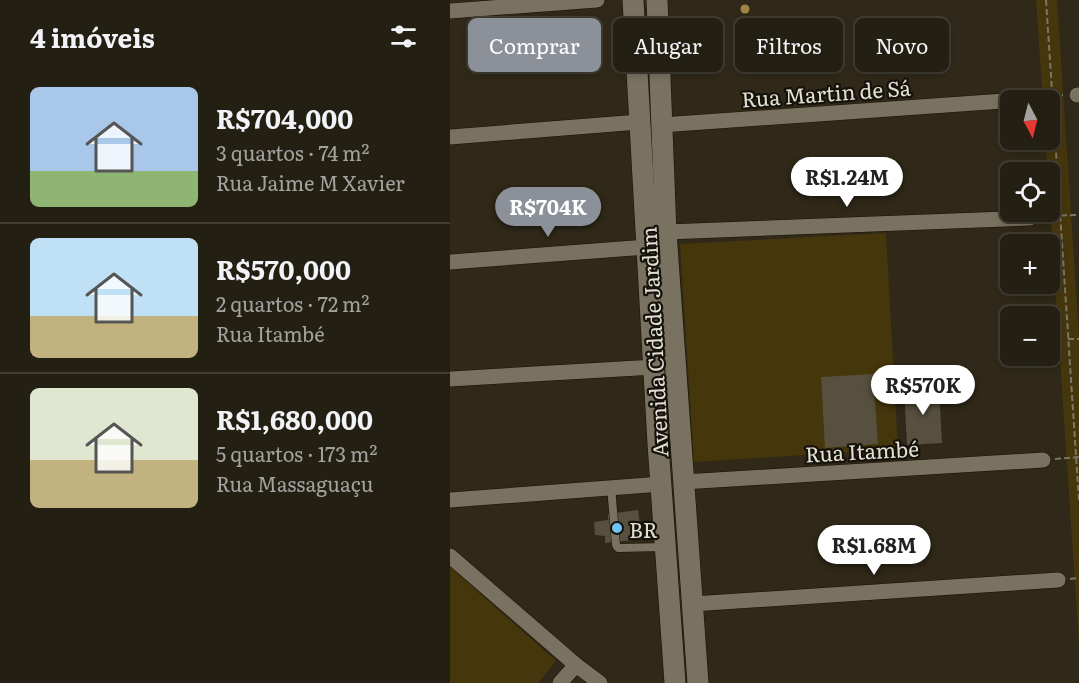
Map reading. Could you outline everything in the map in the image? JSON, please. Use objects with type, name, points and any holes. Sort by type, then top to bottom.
[{"type":"main road","name":"Avenida Cidade Jardim","points":[[633,0],[658,444],[675,683]]},
{"type":"main road","name":"Avenida Cidade Jardim","points":[[657,0],[666,232],[698,683]]},
{"type":"main road","points":[[658,444],[681,443]]},
{"type":"street","points":[[450,11],[597,0]]},
{"type":"street","name":"Rua Martin de Sá","points":[[661,125],[1000,101]]},
{"type":"street","points":[[450,137],[639,122]]},
{"type":"street","points":[[666,232],[1000,219]]},
{"type":"street","points":[[450,262],[648,247]]},
{"type":"street","points":[[450,379],[655,367]]},
{"type":"street","name":"Rua Itambé","points":[[683,482],[1043,460]]},
{"type":"street","points":[[450,500],[662,484]]},
{"type":"street","points":[[450,556],[600,683]]},
{"type":"street","points":[[692,604],[1058,580]]},
{"type":"street","points":[[560,683],[576,665]]},
{"type":"lane","points":[[611,487],[618,548],[666,547]]},
{"type":"path","points":[[1046,0],[1052,90]]},
{"type":"path","points":[[1060,95],[1078,95]]},
{"type":"path","points":[[1079,215],[1060,214],[1078,457],[1079,501]]},
{"type":"path","points":[[1068,339],[1079,339]]},
{"type":"path","points":[[1043,460],[1078,457]]},
{"type":"shaded area","points":[[1036,0],[1057,0],[1079,335],[1079,645],[1060,359],[1060,306],[1057,306],[1056,294],[1060,294],[1060,234],[1052,234],[1051,222],[1060,222],[1060,162],[1047,162],[1046,150],[1060,150],[1060,90],[1042,90]]},
{"type":"shaded area","points":[[886,233],[898,449],[694,462],[680,244]]},
{"type":"shaded area","points":[[450,567],[556,661],[538,683],[450,683]]},
{"type":"building","points":[[873,374],[878,444],[825,448],[821,377]]},
{"type":"building","points":[[939,387],[942,443],[907,445],[904,389]]},
{"type":"building","name":"BR","points":[[638,510],[642,539],[605,543],[605,536],[595,535],[594,522],[608,520],[608,514]]},
{"type":"place","name":"BR","points":[[617,528]]}]
